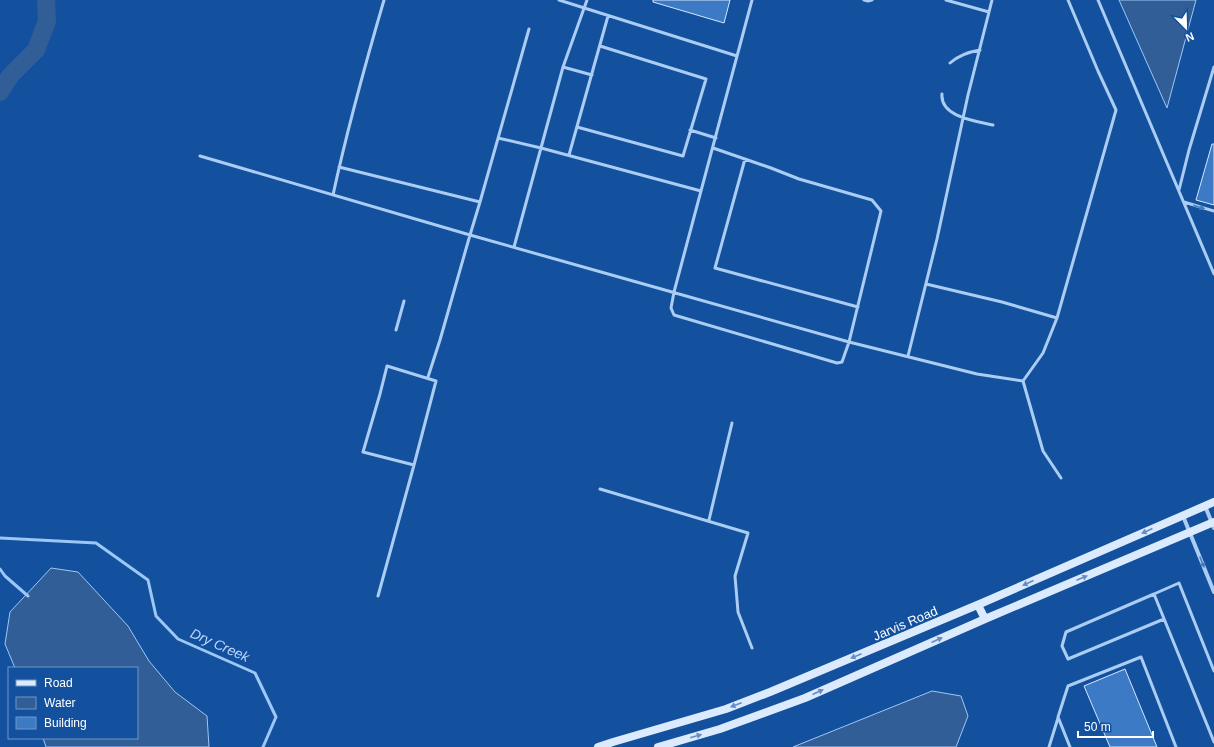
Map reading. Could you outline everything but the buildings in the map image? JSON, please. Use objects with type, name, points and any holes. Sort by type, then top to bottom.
[{"type":"street","name":"Jarvis Road","points":[[598,747],[748,701],[978,605],[1214,502]]},
{"type":"street","points":[[658,747],[720,729],[798,700],[985,619],[1213,524],[1205,506]]},
{"type":"street","points":[[1183,516],[1214,592]]},
{"type":"street","points":[[978,605],[985,619]]},
{"type":"lane","points":[[333,195],[339,167],[384,0]]},
{"type":"lane","points":[[559,0],[737,56]]},
{"type":"lane","points":[[514,247],[563,67],[587,0]]},
{"type":"lane","points":[[713,148],[799,179],[872,200],[881,211],[858,308],[842,362],[837,363],[674,315],[671,308],[674,292],[752,0]]},
{"type":"lane","points":[[864,0],[872,0]]},
{"type":"lane","points":[[946,0],[989,12]]},
{"type":"lane","points":[[908,356],[937,239],[963,117],[992,0]]},
{"type":"lane","points":[[1023,381],[1044,353],[1057,318],[1116,110],[1068,0]]},
{"type":"lane","points":[[1098,0],[1214,272]]},
{"type":"lane","points":[[569,155],[608,16]]},
{"type":"lane","points":[[428,377],[440,340],[529,29]]},
{"type":"lane","points":[[577,127],[683,156],[706,79],[600,46]]},
{"type":"lane","points":[[950,63],[957,57],[968,52],[980,50]]},
{"type":"lane","points":[[563,67],[592,75]]},
{"type":"lane","points":[[1179,191],[1189,150],[1214,67]]},
{"type":"lane","points":[[942,94],[941,98],[950,112],[993,125]]},
{"type":"lane","points":[[690,130],[716,138]]},
{"type":"lane","points":[[498,138],[569,155],[701,192]]},
{"type":"lane","points":[[200,156],[470,235],[849,342],[977,374],[1023,381]]},
{"type":"lane","points":[[745,159],[714,268],[858,308]]},
{"type":"lane","points":[[339,167],[480,202]]},
{"type":"lane","points":[[1184,202],[1214,211]]},
{"type":"lane","points":[[926,284],[1002,302],[1057,318]]},
{"type":"lane","points":[[396,330],[404,301]]},
{"type":"lane","points":[[378,596],[414,466],[436,381],[428,377],[387,366],[363,452],[414,466]]},
{"type":"lane","points":[[1023,381],[1044,451],[1061,478]]},
{"type":"lane","points":[[709,520],[732,423]]},
{"type":"lane","points":[[600,489],[709,520],[748,533],[735,576],[738,612],[752,648]]},
{"type":"lane","points":[[1164,619],[1068,658],[1062,646],[1066,632],[1179,583],[1214,671]]},
{"type":"lane","points":[[1154,594],[1214,742]]},
{"type":"lane","points":[[1049,747],[1068,686],[1141,657],[1176,747]]},
{"type":"lane","points":[[1058,717],[1070,747]]},
{"type":"water","points":[[1119,0],[1196,0],[1167,108]]},
{"type":"water","points":[[51,568],[78,572],[128,626],[149,661],[175,692],[207,716],[209,747],[46,747],[43,739],[138,739],[138,667],[15,667],[5,644],[10,612]]},
{"type":"water","points":[[932,691],[961,696],[968,716],[956,747],[793,747]]},
{"type":"waterway","points":[[0,92],[10,76],[36,50],[47,21],[46,0]]},
{"type":"waterway","name":"Dry Creek","points":[[0,538],[96,543],[148,580],[156,616],[178,639],[255,673],[276,717],[263,747]]},
{"type":"waterway","points":[[0,569],[5,576],[28,596]]}]
